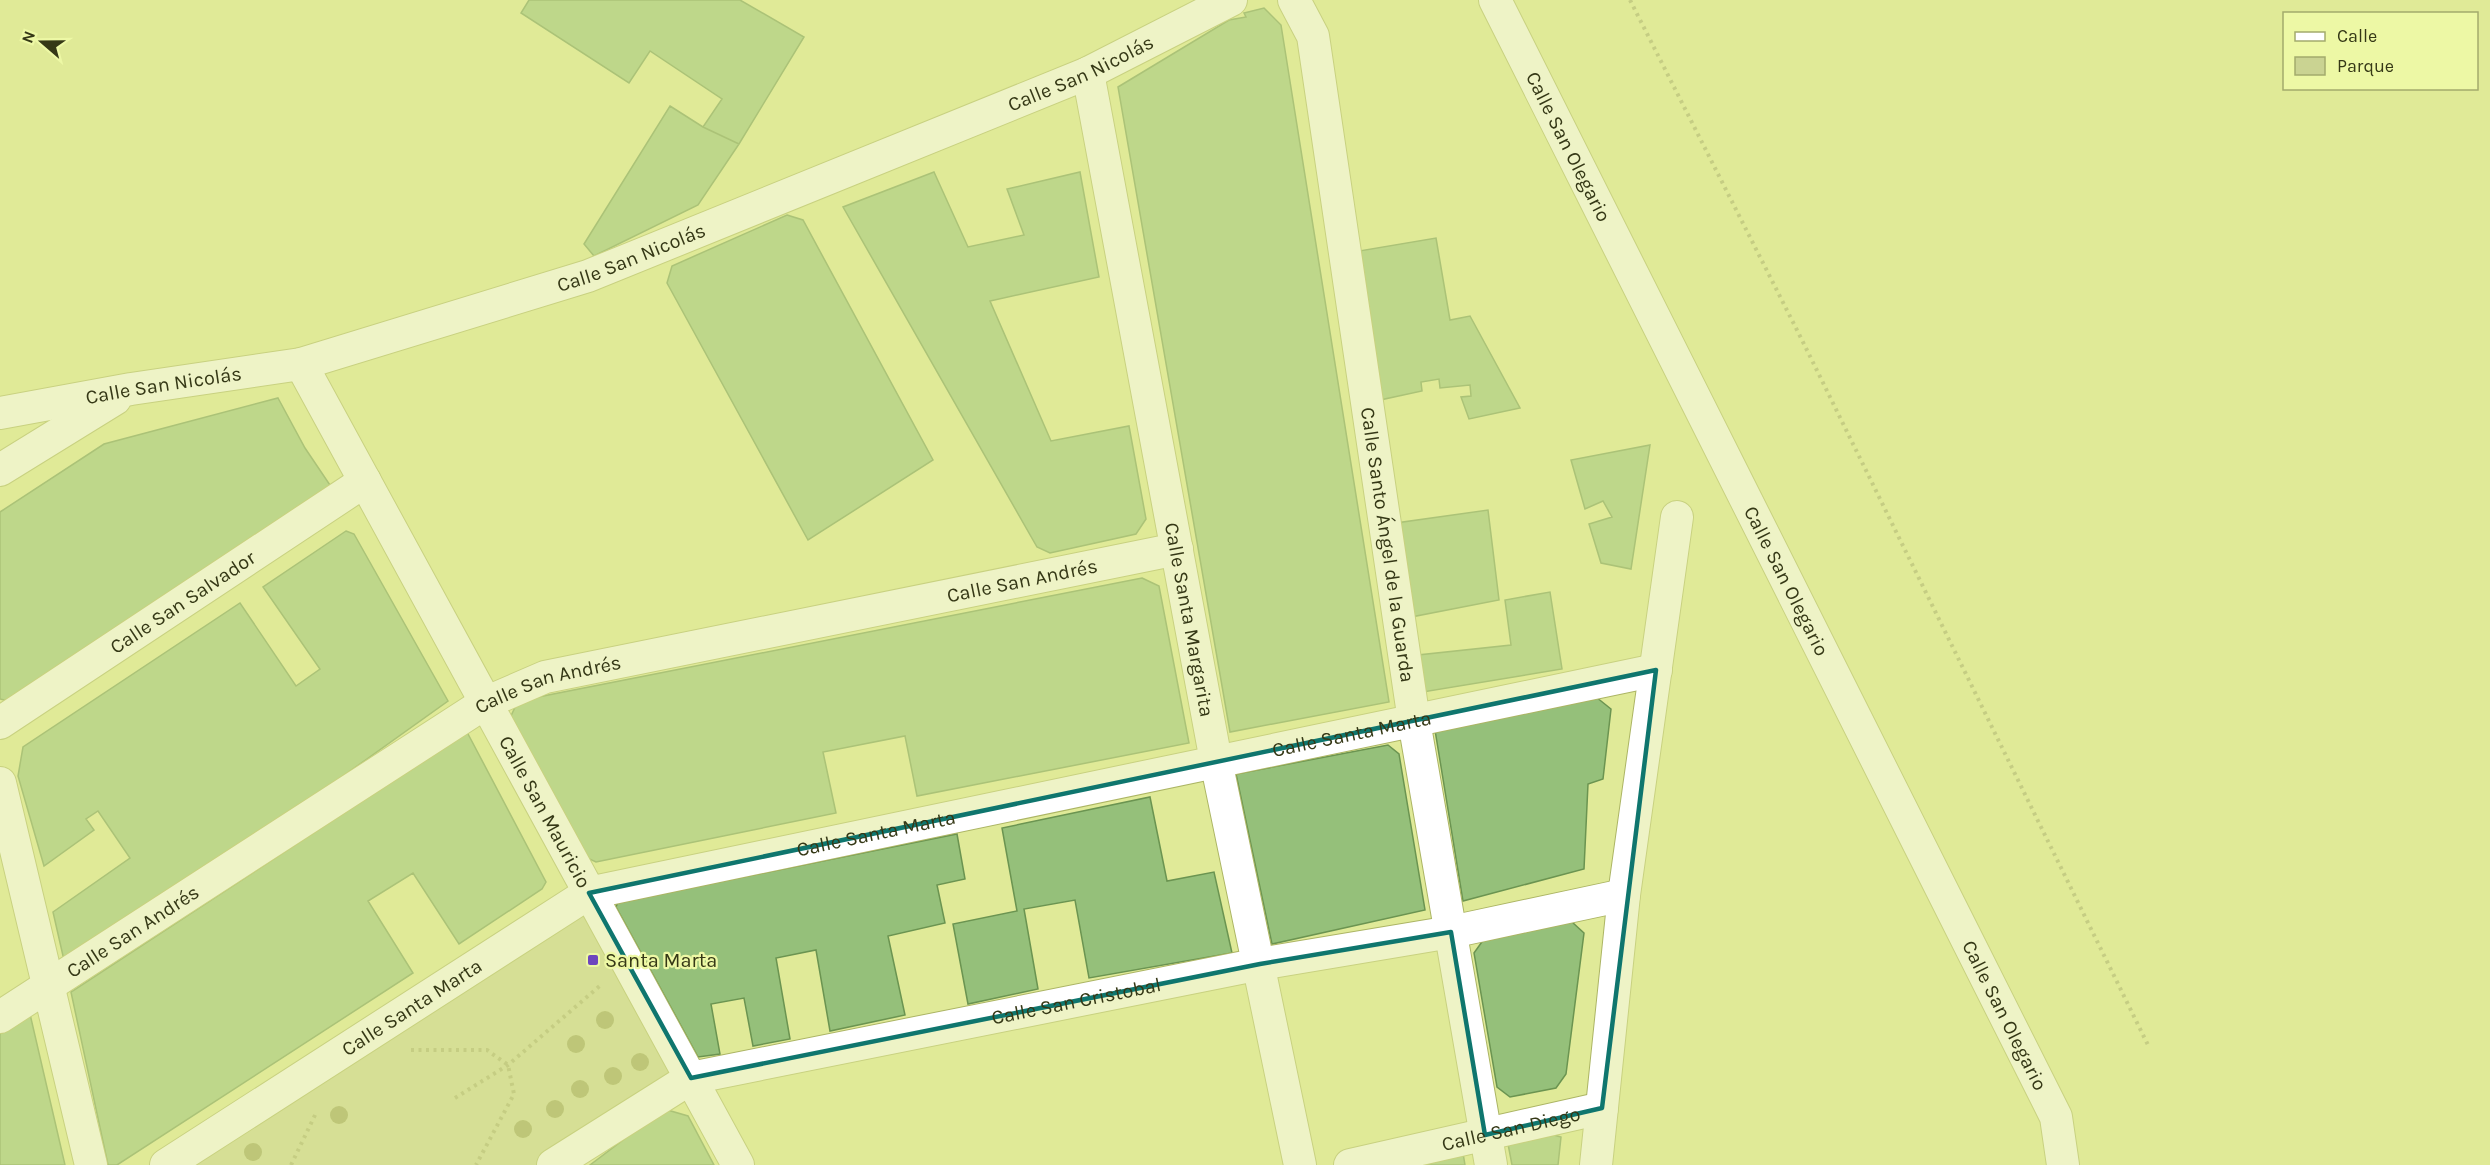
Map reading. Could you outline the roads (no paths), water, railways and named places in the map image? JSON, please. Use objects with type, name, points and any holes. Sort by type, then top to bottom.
[{"type":"street","name":"Calle San Nicolás","points":[[0,413],[130,389],[301,364],[588,276],[1088,73],[1231,0]]},
{"type":"street","name":"Calle Santo Ángel de la Guarda","points":[[1293,0],[1313,36],[1414,721],[1491,1165]]},
{"type":"street","name":"Calle San Olegario","points":[[1495,0],[2056,1117],[2063,1165]]},
{"type":"street","name":"Calle Santa Margarita","points":[[1088,73],[1216,761],[1300,1165]]},
{"type":"street","name":"Calle San Mauricio","points":[[301,364],[738,1165]]},
{"type":"street","points":[[0,470],[130,389]]},
{"type":"street","name":"Calle San Salvador","points":[[0,723],[365,481]]},
{"type":"street","points":[[1596,1165],[1624,895],[1677,517]]},
{"type":"street","name":"Calle San Andrés","points":[[0,1017],[485,703],[545,677],[1177,549]]},
{"type":"street","name":"Calle Santa Marta","points":[[166,1165],[589,893],[1656,669]]},
{"type":"street","points":[[0,783],[91,1165]]},
{"type":"street","name":"Calle San Cristobal","points":[[553,1165],[691,1078],[1260,964],[1451,932],[1624,895]]},
{"type":"street","name":"Calle San Diego","points":[[1350,1165],[1602,1108]]},
{"type":"place","name":"Santa Marta","points":[[593,960]]}]
